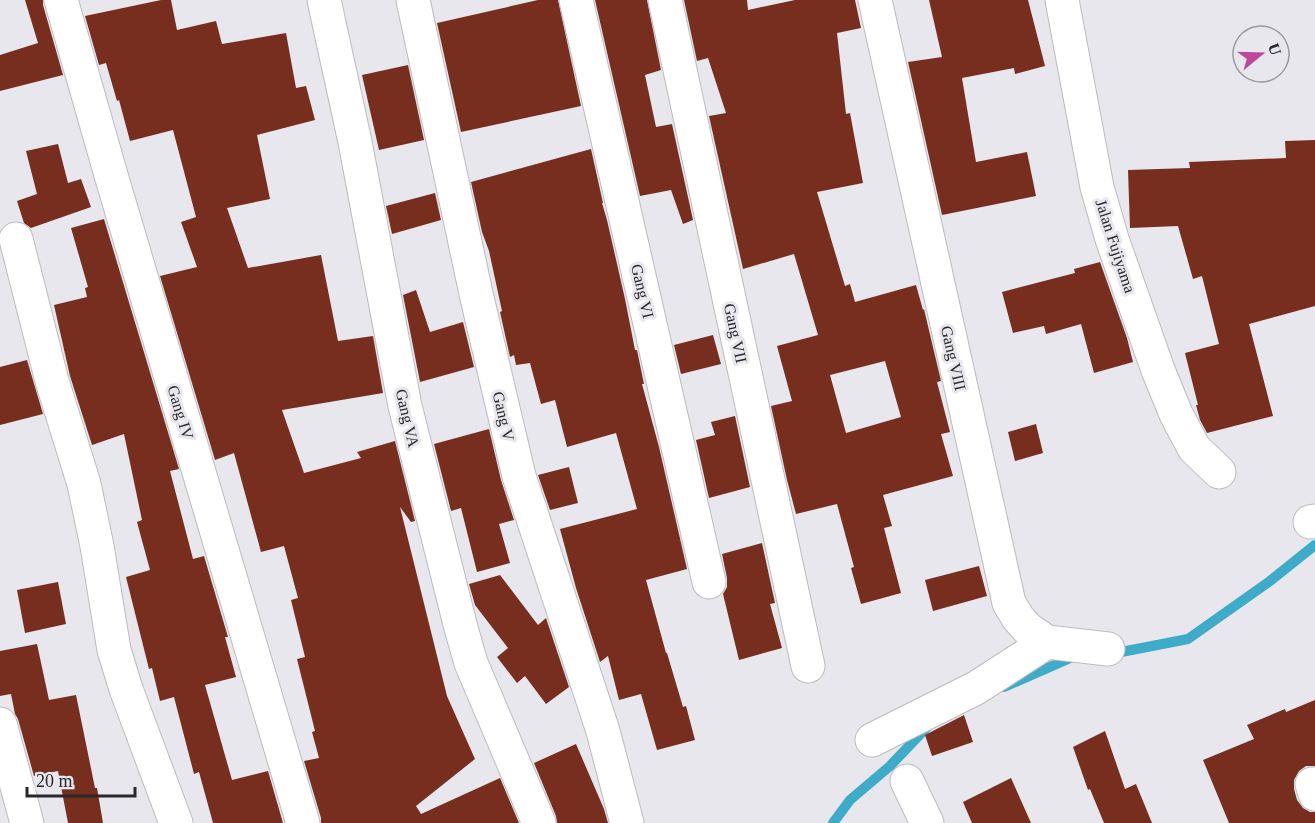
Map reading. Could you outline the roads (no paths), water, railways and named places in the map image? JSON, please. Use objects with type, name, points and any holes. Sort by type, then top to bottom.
[{"type":"street","name":"Gang IV","points":[[61,0],[303,823]]},
{"type":"street","name":"Gang VA","points":[[324,0],[355,142],[405,406],[460,628],[471,663],[539,823]]},
{"type":"street","name":"Gang V","points":[[412,0],[477,298],[519,476],[603,731],[627,823]]},
{"type":"street","name":"Gang VI","points":[[576,0],[709,582]]},
{"type":"street","name":"Gang VII","points":[[665,0],[808,666]]},
{"type":"street","name":"Gang VIII","points":[[875,0],[1009,603],[1028,629],[1047,642]]},
{"type":"street","name":"Jalan Fujiyama","points":[[1062,0],[1097,187],[1112,239],[1176,414],[1194,448],[1219,472]]},
{"type":"street","points":[[16,239],[52,381],[84,484],[114,650],[126,689],[176,823]]},
{"type":"street","points":[[872,740],[976,688],[1047,642],[1107,649]]},
{"type":"street","points":[[0,724],[27,823]]},
{"type":"street","points":[[907,782],[927,823]]},
{"type":"waterway","points":[[1111,654],[1188,639],[1270,581],[1315,545]]},
{"type":"waterway","points":[[1004,687],[1075,656]]},
{"type":"waterway","points":[[833,823],[850,800],[890,766],[929,725]]}]
